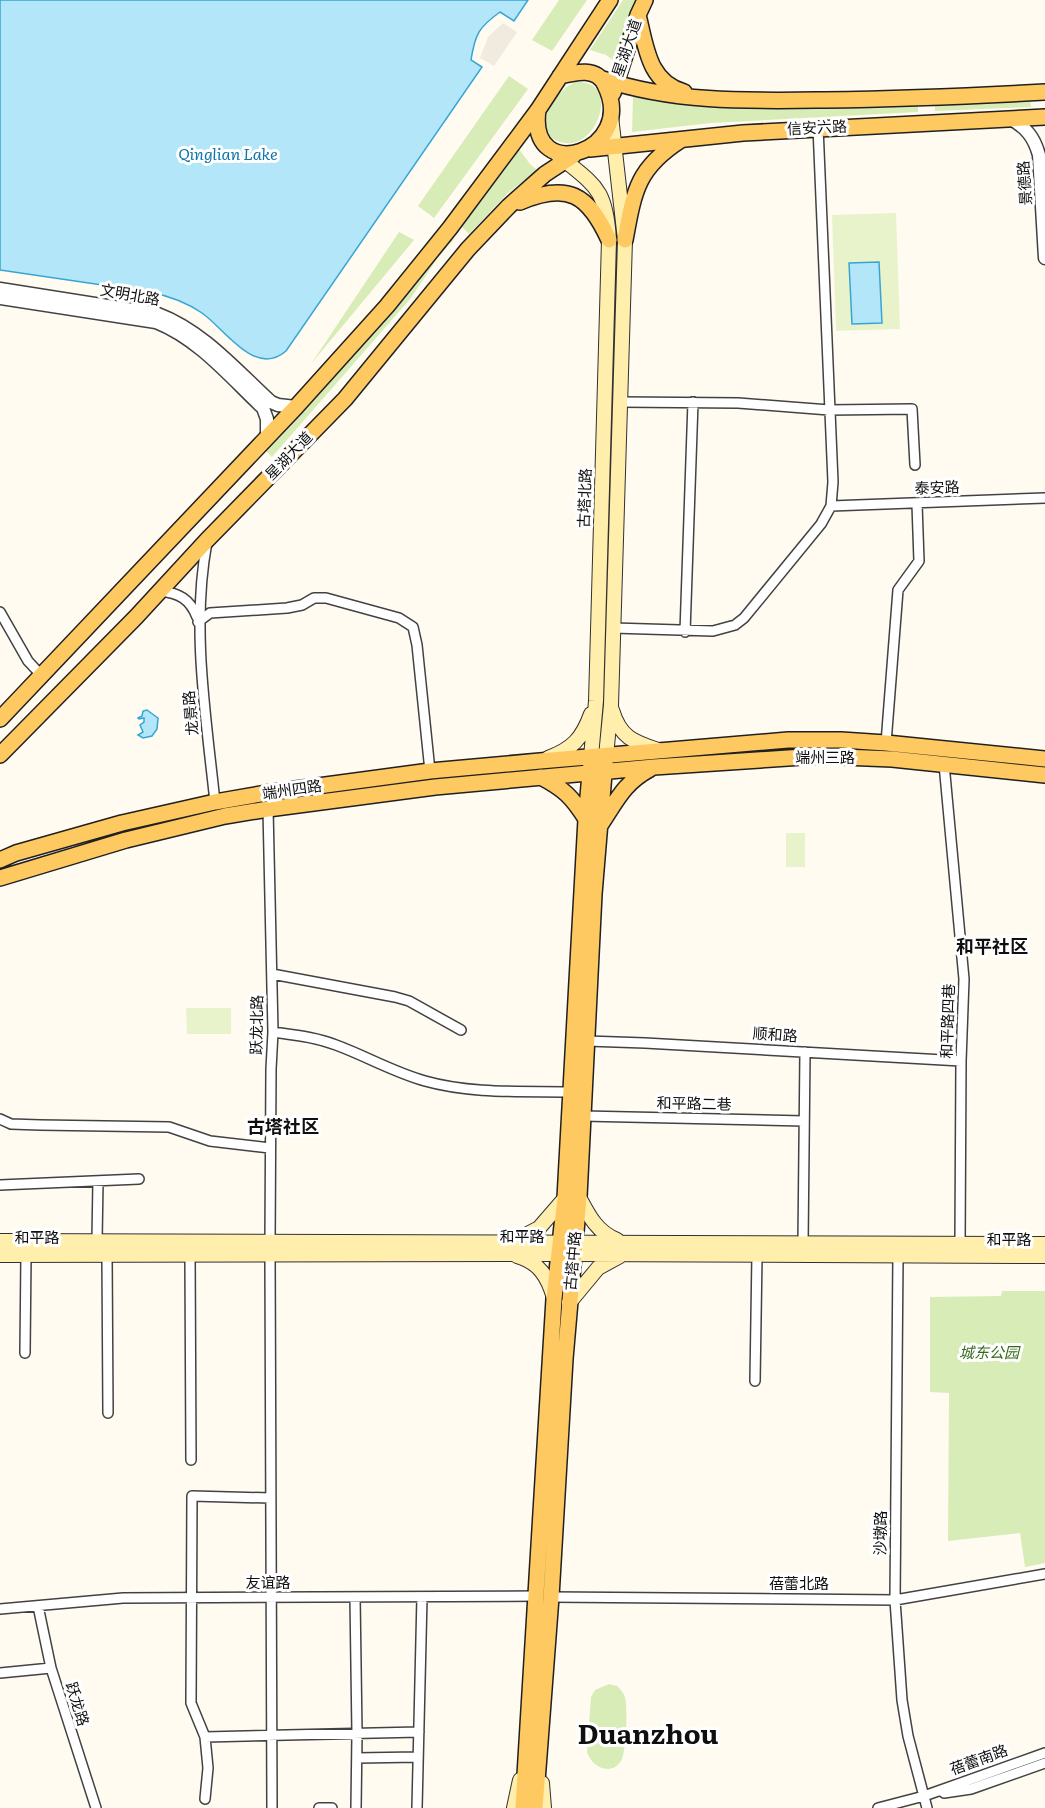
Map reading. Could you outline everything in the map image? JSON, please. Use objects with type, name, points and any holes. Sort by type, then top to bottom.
[{"type":"main road","points":[[610,0],[538,110],[538,129],[548,148],[565,156],[590,181],[603,199],[617,240]]},
{"type":"main road","name":"星湖大道","points":[[610,87],[645,0]]},
{"type":"main road","points":[[638,15],[646,52],[654,71],[668,85],[679,91],[707,99]]},
{"type":"main road","points":[[560,76],[584,72],[594,74],[610,87],[611,116],[616,146],[617,240],[623,296],[621,402],[610,705],[597,772]]},
{"type":"main road","name":"信安六路","points":[[610,87],[738,101],[930,98],[1045,92]]},
{"type":"main road","points":[[930,98],[928,113],[935,122]]},
{"type":"main road","name":"星湖大道","points":[[0,719],[296,407],[387,306],[450,228],[538,110]]},
{"type":"main road","points":[[565,156],[590,149],[602,137],[611,116]]},
{"type":"main road","name":"信安六路","points":[[590,149],[685,137],[818,127],[1045,117]]},
{"type":"main road","points":[[617,240],[641,177],[664,151],[685,137]]},
{"type":"main road","name":"星湖大道","points":[[0,755],[345,399],[468,249],[509,206],[565,156]]},
{"type":"main road","points":[[509,206],[546,193],[570,194],[586,203],[617,240]]},
{"type":"main road","points":[[450,228],[466,238],[468,249]]},
{"type":"main road","name":"古塔北路","points":[[599,756],[596,701],[608,297],[617,240]]},
{"type":"main road","points":[[608,297],[623,296]]},
{"type":"main road","points":[[117,597],[117,607],[124,613],[136,617]]},
{"type":"main road","points":[[540,761],[563,752],[578,741],[596,701]]},
{"type":"main road","points":[[610,705],[619,729],[634,740],[661,751]]},
{"type":"main road","name":"端州三路","points":[[599,756],[788,740],[840,740],[1044,759]]},
{"type":"main road","name":"端州四路","points":[[0,860],[122,823],[215,802],[430,771],[599,756]]},
{"type":"main road","name":"端州三路","points":[[597,772],[818,756],[892,759],[1045,776]]},
{"type":"main road","points":[[600,826],[624,789],[635,777],[654,767]]},
{"type":"main road","name":"端州四路","points":[[0,878],[126,840],[225,816],[374,795],[597,772]]},
{"type":"main road","name":"古塔中路","points":[[523,1808],[533,1749],[562,1301],[583,1116],[587,1041],[588,894],[585,819],[597,772]]},
{"type":"main road","name":"古塔中路","points":[[572,1198],[570,1092],[588,894],[600,826],[597,772]]},
{"type":"main road","points":[[541,777],[569,794],[585,819]]},
{"type":"main road","points":[[372,779],[374,795]]},
{"type":"main road","points":[[0,852],[16,854]]},
{"type":"main road","points":[[572,1198],[597,1226],[622,1248],[562,1301],[541,1269],[506,1248],[533,1233],[572,1198]]},
{"type":"main road","name":"和平路","points":[[0,1241],[98,1241],[270,1248],[622,1248],[803,1243],[1045,1244]]},
{"type":"main road","name":"和平路","points":[[0,1255],[190,1255],[270,1248]]},
{"type":"main road","name":"和平路","points":[[622,1248],[757,1255],[1045,1256]]},
{"type":"main road","name":"古塔中路","points":[[514,1808],[533,1749]]},
{"type":"main road","name":"古塔中路","points":[[533,1749],[535,1808]]},
{"type":"main road","name":"古塔中路","points":[[533,1749],[544,1808]]},
{"type":"street","name":"景德路","points":[[1010,118],[1026,129],[1035,140],[1039,155],[1045,258]]},
{"type":"street","points":[[613,628],[713,632],[735,625],[744,618],[821,524],[831,506],[833,482],[818,127]]},
{"type":"street","name":"文明北路","points":[[0,289],[158,314],[178,321],[196,333],[271,402],[296,407]]},
{"type":"street","name":"文明北路","points":[[0,298],[156,322],[174,329],[190,340],[263,408],[267,419],[267,436]]},
{"type":"street","points":[[621,402],[738,403],[829,410],[912,409],[915,465]]},
{"type":"street","points":[[685,632],[693,402]]},
{"type":"street","name":"泰安路","points":[[831,506],[1045,498]]},
{"type":"street","points":[[886,743],[898,590],[919,561],[917,504]]},
{"type":"street","name":"龙景路","points":[[207,540],[202,568],[198,622],[215,802]]},
{"type":"street","points":[[160,591],[171,592],[187,600],[194,608],[198,622],[210,613],[287,608],[302,605],[314,598],[326,598],[399,618],[406,622],[413,627],[417,645],[430,771]]},
{"type":"street","points":[[0,612],[28,661],[42,676]]},
{"type":"street","name":"和平路四巷","points":[[944,765],[964,979],[960,1244]]},
{"type":"street","name":"跃龙北路","points":[[268,809],[273,1032],[270,1148],[272,1808]]},
{"type":"street","points":[[272,974],[409,1001],[461,1030]]},
{"type":"street","points":[[273,1032],[309,1037],[336,1045],[401,1074],[428,1082],[478,1090],[570,1092]]},
{"type":"street","name":"顺和路","points":[[587,1041],[961,1061]]},
{"type":"street","points":[[803,1243],[805,1052]]},
{"type":"street","name":"和平路二巷","points":[[583,1116],[804,1121]]},
{"type":"street","points":[[0,1119],[11,1124],[170,1127],[210,1141],[270,1148]]},
{"type":"street","points":[[0,1185],[139,1179]]},
{"type":"street","points":[[98,1181],[98,1241]]},
{"type":"street","points":[[25,1353],[26,1255]]},
{"type":"street","points":[[107,1255],[108,1413]]},
{"type":"street","points":[[190,1255],[191,1460]]},
{"type":"street","points":[[755,1381],[757,1255]]},
{"type":"street","name":"沙墩路","points":[[898,1256],[896,1600],[902,1700],[908,1736],[927,1808]]},
{"type":"street","points":[[205,1799],[208,1768],[205,1737],[191,1703],[192,1496],[270,1498]]},
{"type":"street","name":"蓓蕾北路","points":[[544,1597],[896,1600],[1045,1574]]},
{"type":"street","points":[[355,1597],[356,1808]]},
{"type":"street","points":[[417,1808],[422,1597]]},
{"type":"street","name":"友谊路","points":[[0,1609],[123,1598],[544,1597]]},
{"type":"street","name":"跃龙路","points":[[38,1606],[51,1668],[96,1808]]},
{"type":"street","points":[[0,1673],[51,1668]]},
{"type":"street","points":[[205,1737],[419,1732]]},
{"type":"street","name":"蓓蕾南路","points":[[878,1808],[924,1796],[1045,1752]]},
{"type":"street","points":[[357,1758],[418,1757]]},
{"type":"street","name":"蓓蕾南路","points":[[924,1796],[971,1789],[1045,1763]]},
{"type":"street","points":[[319,1808],[332,1808]]},
{"type":"green space","points":[[559,0],[587,0],[552,51],[532,40]]},
{"type":"green space","points":[[623,0],[639,0],[623,34],[614,61],[606,55],[590,50]]},
{"type":"green space","points":[[509,76],[528,89],[434,218],[418,206]]},
{"type":"green space","points":[[576,82],[590,84],[598,91],[601,102],[600,114],[587,135],[577,142],[565,143],[554,139],[548,133],[547,114],[559,95]]},
{"type":"green space","points":[[633,96],[713,107],[763,109],[918,101],[918,112],[711,123],[632,132]]},
{"type":"green space","points":[[1030,97],[1031,107],[935,111],[935,100]]},
{"type":"green space","points":[[519,149],[537,170],[508,193],[469,234],[461,226]]},
{"type":"green space","points":[[896,213],[900,329],[836,331],[832,215]]},
{"type":"green space","points":[[399,232],[414,240],[311,364]]},
{"type":"green space","points":[[449,234],[454,239],[437,259],[411,298],[272,457],[264,449]]},
{"type":"green space","points":[[786,833],[805,833],[805,867],[786,867]]},
{"type":"green space","points":[[186,1008],[231,1008],[231,1034],[187,1034]]},
{"type":"green space","name":"城东公园","points":[[1002,1291],[1045,1291],[1045,1563],[1025,1567],[1020,1533],[948,1541],[949,1393],[930,1392],[930,1297],[1001,1296]]},
{"type":"green space","points":[[609,1684],[617,1686],[624,1695],[626,1719],[622,1759],[618,1765],[608,1769],[593,1762],[587,1752],[591,1697],[595,1690]]},
{"type":"shaded area","points":[[503,23],[517,32],[494,66],[480,58],[488,37]]},
{"type":"water","name":"Qinglian Lake","points":[[0,0],[528,0],[514,21],[500,12],[479,32],[471,60],[482,67],[286,351],[274,358],[263,359],[241,348],[202,313],[171,298],[150,292],[0,270]]},
{"type":"water","points":[[879,262],[882,323],[852,324],[849,263]]},
{"type":"water","points":[[147,710],[158,718],[157,729],[152,736],[143,738],[138,735],[143,732],[140,725],[144,722],[144,718],[138,718],[142,716],[143,711]]},
{"type":"district","name":"和平社区","points":[[992,947]]},
{"type":"district","name":"古塔社区","points":[[283,1127]]},
{"type":"district","name":"Duanzhou","points":[[648,1735]]}]
